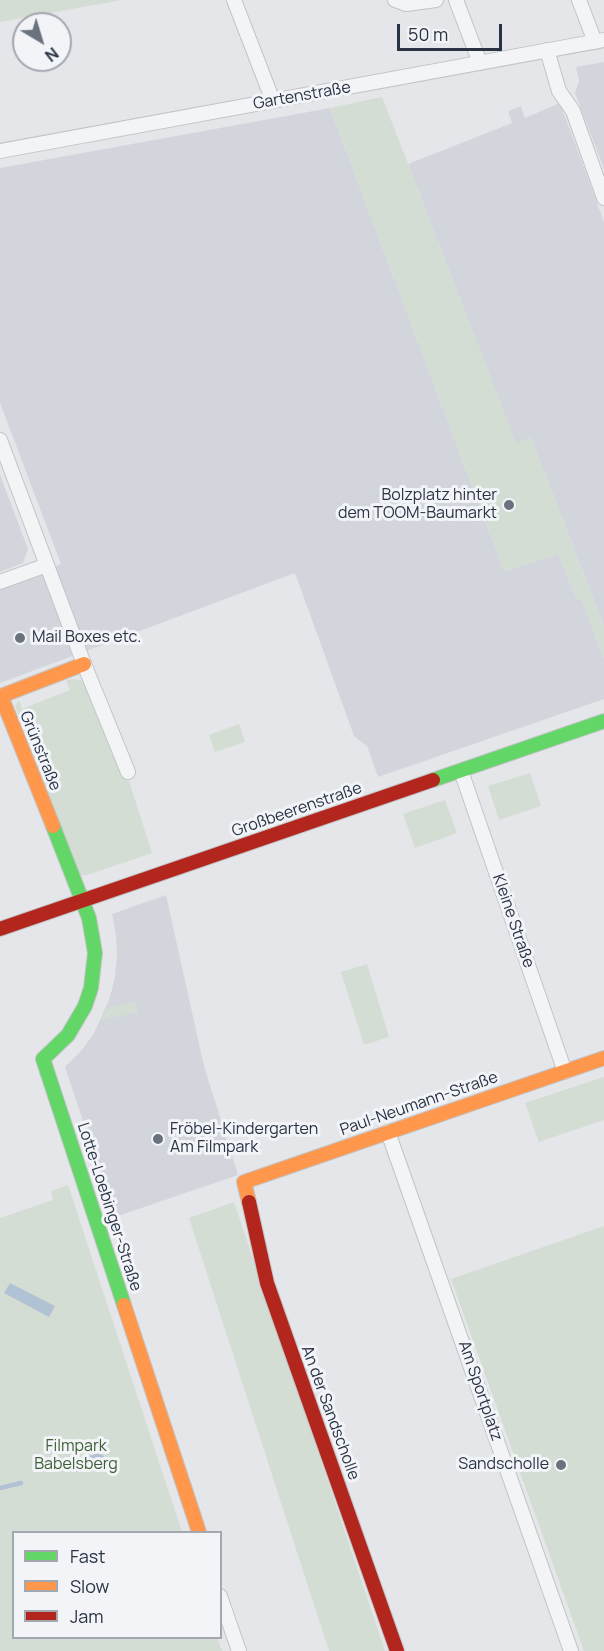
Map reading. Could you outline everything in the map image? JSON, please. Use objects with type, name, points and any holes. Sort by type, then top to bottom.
[{"type":"street","points":[[234,0],[273,101]]},
{"type":"street","points":[[395,0],[406,4],[436,0]]},
{"type":"street","points":[[456,0],[480,63]]},
{"type":"street","points":[[579,0],[600,41]]},
{"type":"street","name":"Gartenstraße","points":[[0,151],[600,41]]},
{"type":"street","points":[[546,50],[559,91],[573,111],[604,198]]},
{"type":"street","points":[[0,440],[84,663],[128,772]]},
{"type":"street","points":[[0,582],[47,565]]},
{"type":"street","name":"Grünstraße","points":[[83,901],[1,696],[84,663]]},
{"type":"street","name":"Großbeerenstraße","points":[[0,929],[604,721]]},
{"type":"street","name":"Kleine Straße","points":[[461,771],[565,1072]]},
{"type":"street","name":"Lotte-Loebinger-Straße","points":[[83,901],[89,918],[95,953],[91,988],[78,1020],[56,1048],[43,1059],[199,1531]]},
{"type":"street","name":"Paul-Neumann-Straße","points":[[244,1182],[604,1059]]},
{"type":"street","name":"Am Sportplatz","points":[[388,1132],[571,1651]]},
{"type":"street","name":"An der Sandscholle","points":[[244,1182],[267,1283],[398,1651]]},
{"type":"street","points":[[222,1602],[239,1651]]},
{"type":"shaded area","points":[[604,62],[604,169],[575,93],[579,81],[576,67]]},
{"type":"shaded area","points":[[560,103],[604,222],[604,626],[531,438],[516,444],[408,164],[512,123],[508,111],[521,106],[525,118]]},
{"type":"shaded area","points":[[330,108],[504,571],[558,554],[577,600],[582,599],[604,659],[604,699],[378,777],[367,746],[354,736],[295,573],[0,683],[0,588],[61,564],[0,403],[0,168]]},
{"type":"shaded area","points":[[0,475],[28,549],[23,563],[0,572]]},
{"type":"shaded area","points":[[166,895],[204,1066],[238,1175],[115,1217],[65,1067],[93,1035],[110,997],[117,955],[112,914]]},
{"type":"green space","points":[[0,0],[122,0],[55,12],[12,12],[12,20],[0,22]]},
{"type":"green space","points":[[382,97],[516,443],[531,438],[604,626],[604,659],[582,599],[577,600],[558,554],[504,571],[330,108]]},
{"type":"green space","points":[[66,680],[81,680],[92,693],[129,781],[152,853],[87,875],[77,876],[15,706],[19,700],[22,709],[70,690]]},
{"type":"green space","points":[[239,724],[245,742],[215,752],[209,735]]},
{"type":"green space","points":[[530,773],[541,806],[499,820],[488,786]]},
{"type":"green space","points":[[445,800],[457,833],[415,848],[403,814]]},
{"type":"green space","points":[[367,964],[389,1037],[364,1045],[341,972]]},
{"type":"green space","points":[[136,1001],[138,1012],[101,1020],[107,1008]]},
{"type":"green space","points":[[604,1077],[604,1120],[539,1142],[525,1103]]},
{"type":"green space","name":"Filmpark Babelsberg","points":[[68,1185],[182,1531],[12,1531],[12,1639],[217,1639],[222,1651],[0,1651],[0,1218],[53,1200],[51,1191]]},
{"type":"green space","points":[[234,1202],[385,1651],[329,1651],[189,1218]]},
{"type":"green space","name":"Sandscholle","points":[[604,1226],[604,1651],[584,1651],[451,1279]]},
{"type":"water","points":[[10,1283],[55,1306],[49,1317],[4,1293]]},
{"type":"water","points":[[98,1453],[104,1456],[102,1462],[79,1469],[77,1472],[70,1469],[72,1463]]},
{"type":"waterway","points":[[0,1488],[21,1483]]},
{"type":"traffic: fast","points":[[433,780],[604,721]]},
{"type":"traffic: fast","points":[[53,826],[89,918],[95,953],[91,988],[85,1006],[68,1035],[43,1059],[124,1305]]},
{"type":"traffic: slow","points":[[53,826],[1,696],[84,664]]},
{"type":"traffic: slow","points":[[249,1202],[244,1182],[604,1058]]},
{"type":"traffic: slow","points":[[124,1305],[199,1531]]},
{"type":"traffic: jam","points":[[0,929],[433,780]]},
{"type":"traffic: jam","points":[[249,1202],[267,1283],[397,1651]]},
{"type":"place","name":"Bolzplatz hinter dem TOOM-Baumarkt","points":[[509,505]]},
{"type":"place","name":"Mail Boxes etc.","points":[[20,638]]},
{"type":"place","name":"Fröbel-Kindergarten Am Filmpark","points":[[158,1139]]},
{"type":"place","name":"Sandscholle","points":[[561,1465]]}]
